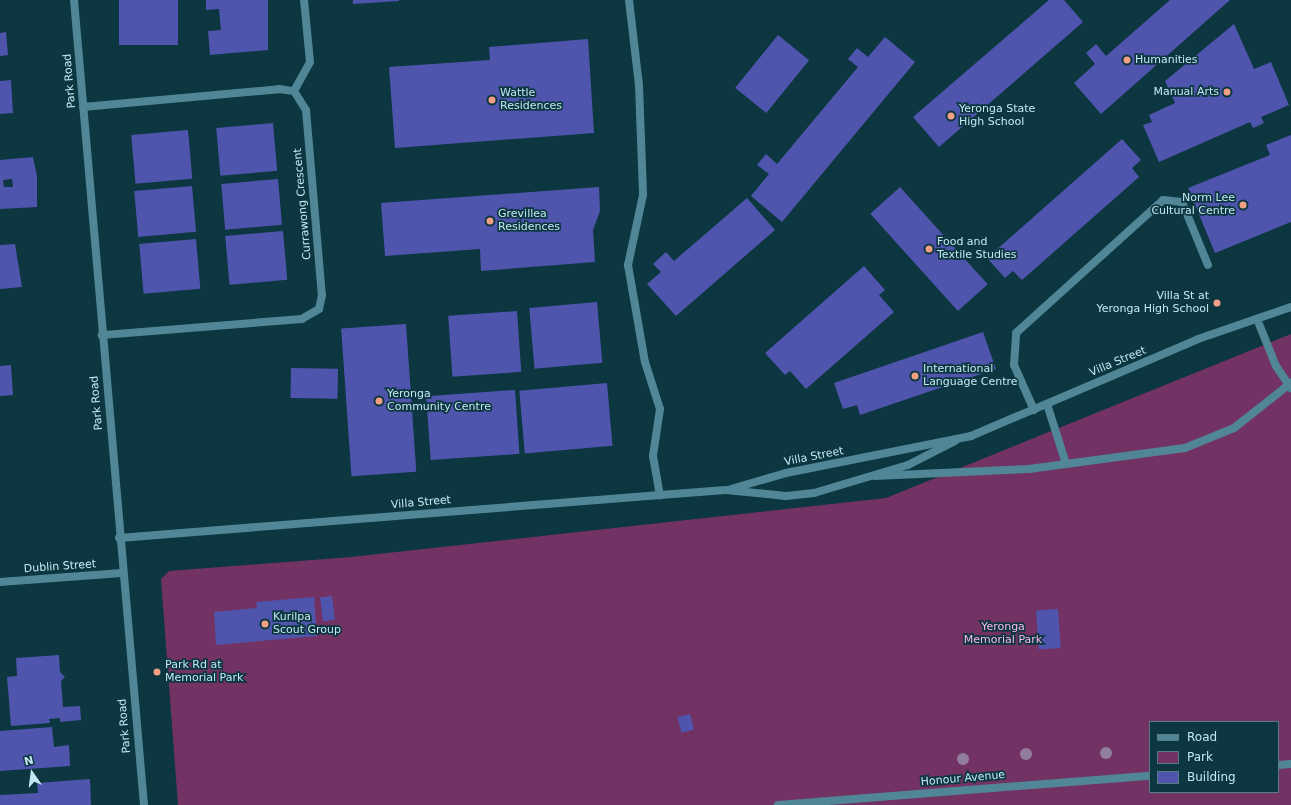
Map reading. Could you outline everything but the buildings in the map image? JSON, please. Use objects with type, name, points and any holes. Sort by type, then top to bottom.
[{"type":"street","name":"Park Road","points":[[74,0],[122,573],[144,805]]},
{"type":"street","points":[[83,108],[279,89],[294,91],[310,62],[304,0]]},
{"type":"street","points":[[629,0],[640,84],[643,196],[628,266],[645,362],[660,409],[653,456],[660,495]]},
{"type":"street","name":"Currawong Crescent","points":[[102,335],[302,319],[319,309],[322,295],[306,110],[294,91]]},
{"type":"street","points":[[1034,410],[1014,365],[1016,333],[1163,200],[1182,202],[1208,264]]},
{"type":"street","name":"Villa Street","points":[[119,538],[726,490],[786,496],[814,493],[875,476],[955,441],[1034,410],[1198,340],[1291,307]]},
{"type":"street","points":[[875,476],[972,473],[1066,464],[1159,453],[1208,440],[1234,428],[1290,385],[1276,366],[1257,319]]},
{"type":"street","points":[[1047,404],[1066,464]]},
{"type":"street","name":"Villa Street","points":[[726,490],[786,473],[955,441]]},
{"type":"street","name":"Dublin Street","points":[[0,582],[122,573]]},
{"type":"street","points":[[1279,765],[1291,764]]},
{"type":"street","name":"Honour Avenue","points":[[778,805],[1149,776]]},
{"type":"green space","name":"Yeronga Memorial Park","points":[[1291,334],[1291,805],[178,805],[161,579],[169,571],[351,557],[886,498]]},
{"type":"place","name":"Humanities","points":[[1127,60]]},
{"type":"place","name":"Manual Arts","points":[[1227,92]]},
{"type":"place","name":"Wattle Residences","points":[[492,100]]},
{"type":"place","name":"Yeronga State High School","points":[[951,116]]},
{"type":"place","name":"Norm Lee Cultural Centre","points":[[1243,205]]},
{"type":"place","name":"Grevillea Residences","points":[[490,221]]},
{"type":"place","name":"Food and Textile Studies","points":[[929,249]]},
{"type":"place","name":"Villa St at Yeronga High School","points":[[1217,303]]},
{"type":"place","name":"International Language Centre","points":[[915,376]]},
{"type":"place","name":"Yeronga Community Centre","points":[[379,401]]},
{"type":"place","name":"Kurilpa Scout Group","points":[[265,624]]},
{"type":"place","name":"Park Rd at Memorial Park","points":[[157,672]]}]
